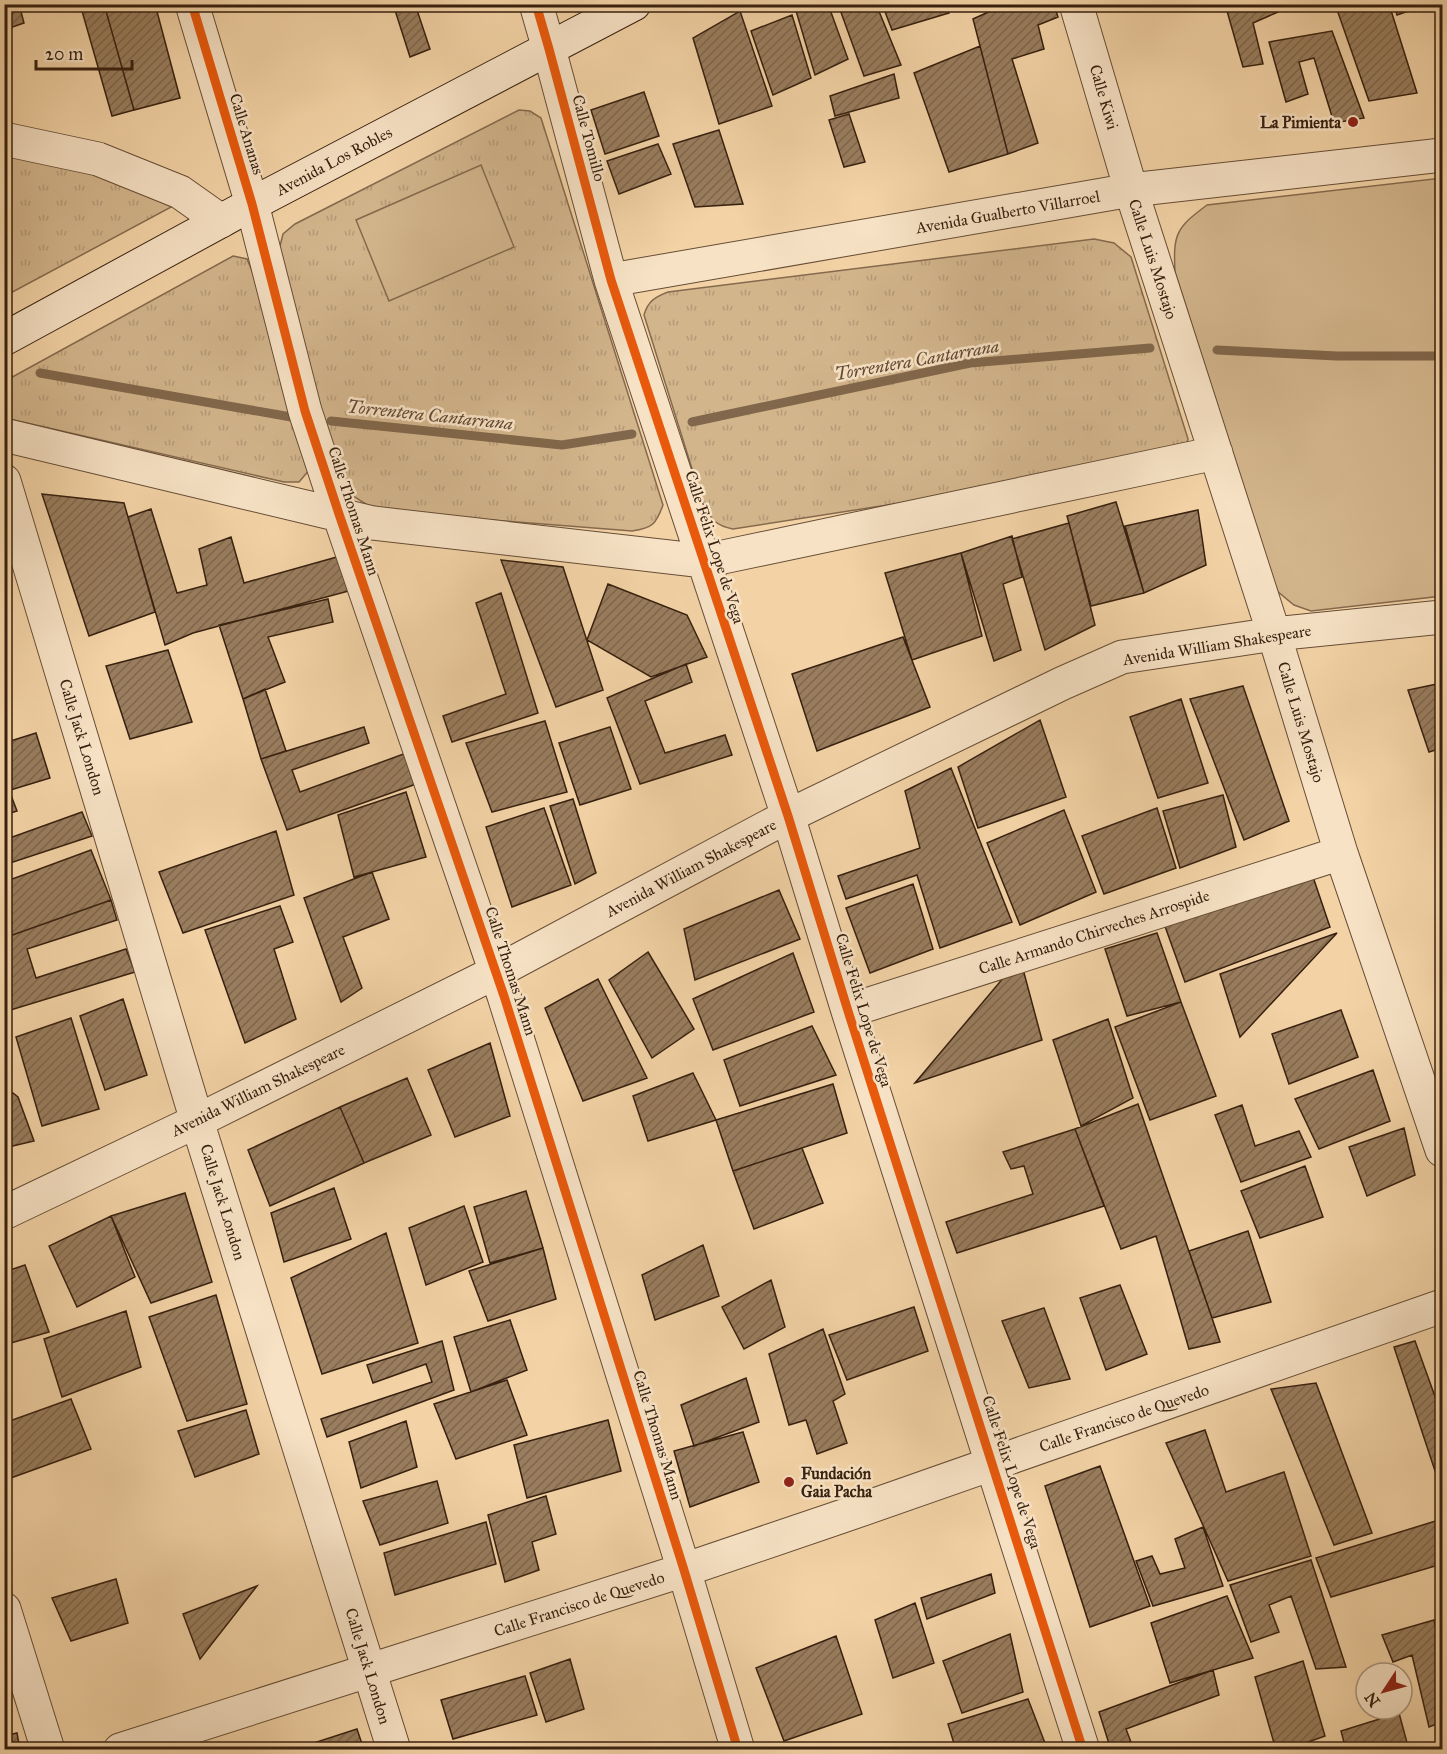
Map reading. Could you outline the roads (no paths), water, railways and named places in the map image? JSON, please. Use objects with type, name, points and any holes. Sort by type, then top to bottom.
[{"type":"street","name":"Calle Ananas","points":[[192,4],[252,204]]},
{"type":"street","name":"Calle Tomillo","points":[[536,4],[611,280]]},
{"type":"street","name":"Avenida Los Robles","points":[[4,339],[252,204],[634,4]]},
{"type":"street","name":"Calle Kiwi","points":[[1076,4],[1131,190]]},
{"type":"street","points":[[4,139],[98,159],[180,192],[221,221]]},
{"type":"street","name":"Avenida Gualberto Villarroel","points":[[611,280],[1131,190],[1443,155]]},
{"type":"street","name":"Calle Luis Mostajo","points":[[1131,190],[1274,634],[1341,853],[1443,1150]]},
{"type":"street","name":"Calle Thomas Mann","points":[[252,204],[306,411],[496,972],[738,1749]]},
{"type":"street","name":"Calle Felix Lope de Vega","points":[[611,280],[788,816],[1083,1749]]},
{"type":"street","points":[[4,435],[373,523],[704,561],[1216,453]]},
{"type":"street","name":"Calle Jack London","points":[[4,481],[197,1121],[394,1749]]},
{"type":"street","name":"Avenida William Shakespeare","points":[[4,1213],[197,1121],[496,972],[788,816],[1063,683],[1122,657],[1274,634],[1443,617]]},
{"type":"street","name":"Calle Armando Chirveches Arrospide","points":[[848,1011],[1341,853]]},
{"type":"street","name":"Calle Francisco de Quevedo","points":[[120,1749],[684,1570],[1443,1306]]},
{"type":"street","points":[[4,1609],[48,1749]]},
{"type":"waterway","name":"Torrentera Cantarrana","points":[[692,422],[970,363],[1150,348]]},
{"type":"waterway","name":"Torrentera Cantarrana","points":[[1217,350],[1337,356],[1442,356]]},
{"type":"waterway","name":"Torrentera Cantarrana","points":[[40,373],[291,417]]},
{"type":"waterway","name":"Torrentera Cantarrana","points":[[331,421],[562,445],[632,434]]},
{"type":"place","name":"La Pimienta","points":[[1353,122]]},
{"type":"place","name":"Fundación Gaia Pacha","points":[[789,1482]]}]
